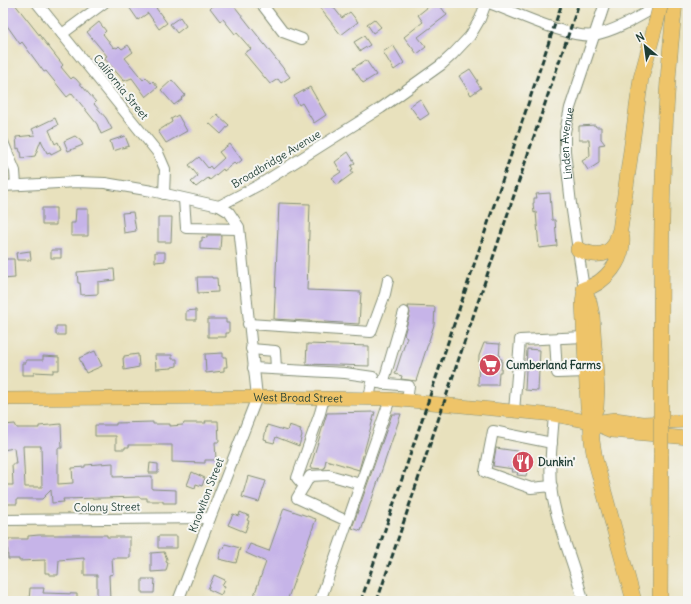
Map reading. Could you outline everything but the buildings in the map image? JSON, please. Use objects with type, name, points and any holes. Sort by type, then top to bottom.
[{"type":"highway","points":[[578,249],[593,255],[599,255],[606,252],[614,246],[620,230],[641,78],[662,3]]},
{"type":"highway","points":[[660,601],[663,192],[668,80],[674,9]]},
{"type":"highway","points":[[584,289],[598,284],[618,260],[622,248],[620,230]]},
{"type":"highway","points":[[591,422],[595,459],[634,601]]},
{"type":"main road","name":"Linden Avenue","points":[[584,289],[582,303],[587,407],[591,422]]},
{"type":"main road","name":"Linden Avenue","points":[[584,289],[590,301],[593,315],[598,390],[597,408],[591,422]]},
{"type":"main road","name":"West Broad Street","points":[[3,399],[257,397],[390,399],[554,415],[591,422],[612,431],[688,438]]},
{"type":"main road","name":"West Broad Street","points":[[591,422],[615,419],[643,423],[688,420]]},
{"type":"street","name":"California Street","points":[[37,3],[158,153],[165,169],[164,194]]},
{"type":"street","points":[[62,34],[104,3]]},
{"type":"street","points":[[261,3],[283,32],[302,39]]},
{"type":"street","name":"Broadbridge Avenue","points":[[219,206],[259,185],[382,108],[441,65],[470,36],[480,19],[486,3]]},
{"type":"street","points":[[489,3],[539,23],[577,34],[594,35],[620,27],[662,3]]},
{"type":"street","name":"Linden Avenue","points":[[584,289],[568,178],[565,151],[565,132],[570,108],[605,3]]},
{"type":"street","points":[[3,142],[14,171],[16,185]]},
{"type":"street","points":[[3,186],[93,183],[105,184],[164,194],[219,206],[232,216],[239,229],[257,397]]},
{"type":"street","points":[[184,199],[186,228],[239,229]]},
{"type":"street","points":[[248,324],[371,332],[385,294],[388,280]]},
{"type":"street","points":[[383,384],[404,312]]},
{"type":"street","points":[[514,411],[520,340],[584,337]]},
{"type":"street","points":[[555,339],[557,373],[586,372]]},
{"type":"street","points":[[251,349],[275,351],[276,369]]},
{"type":"street","points":[[253,368],[345,373],[373,377],[370,399]]},
{"type":"street","points":[[372,383],[409,386],[407,401]]},
{"type":"street","name":"Knowlton Street","points":[[178,601],[257,397]]},
{"type":"street","points":[[304,486],[297,478],[324,398]]},
{"type":"street","points":[[320,601],[390,399]]},
{"type":"street","points":[[554,415],[551,474],[553,503],[580,584],[583,601]]},
{"type":"street","points":[[552,442],[493,431],[485,472],[531,488],[552,486]]},
{"type":"street","points":[[347,521],[297,498],[310,476],[329,475],[360,484]]},
{"type":"street","name":"Colony Street","points":[[3,520],[210,518]]},
{"type":"railway","points":[[361,601],[562,3]]},
{"type":"railway","points":[[377,601],[579,3]]},
{"type":"place","name":"Cumberland Farms","points":[[490,365]]},
{"type":"place","name":"Dunkin'","points":[[523,462]]}]
